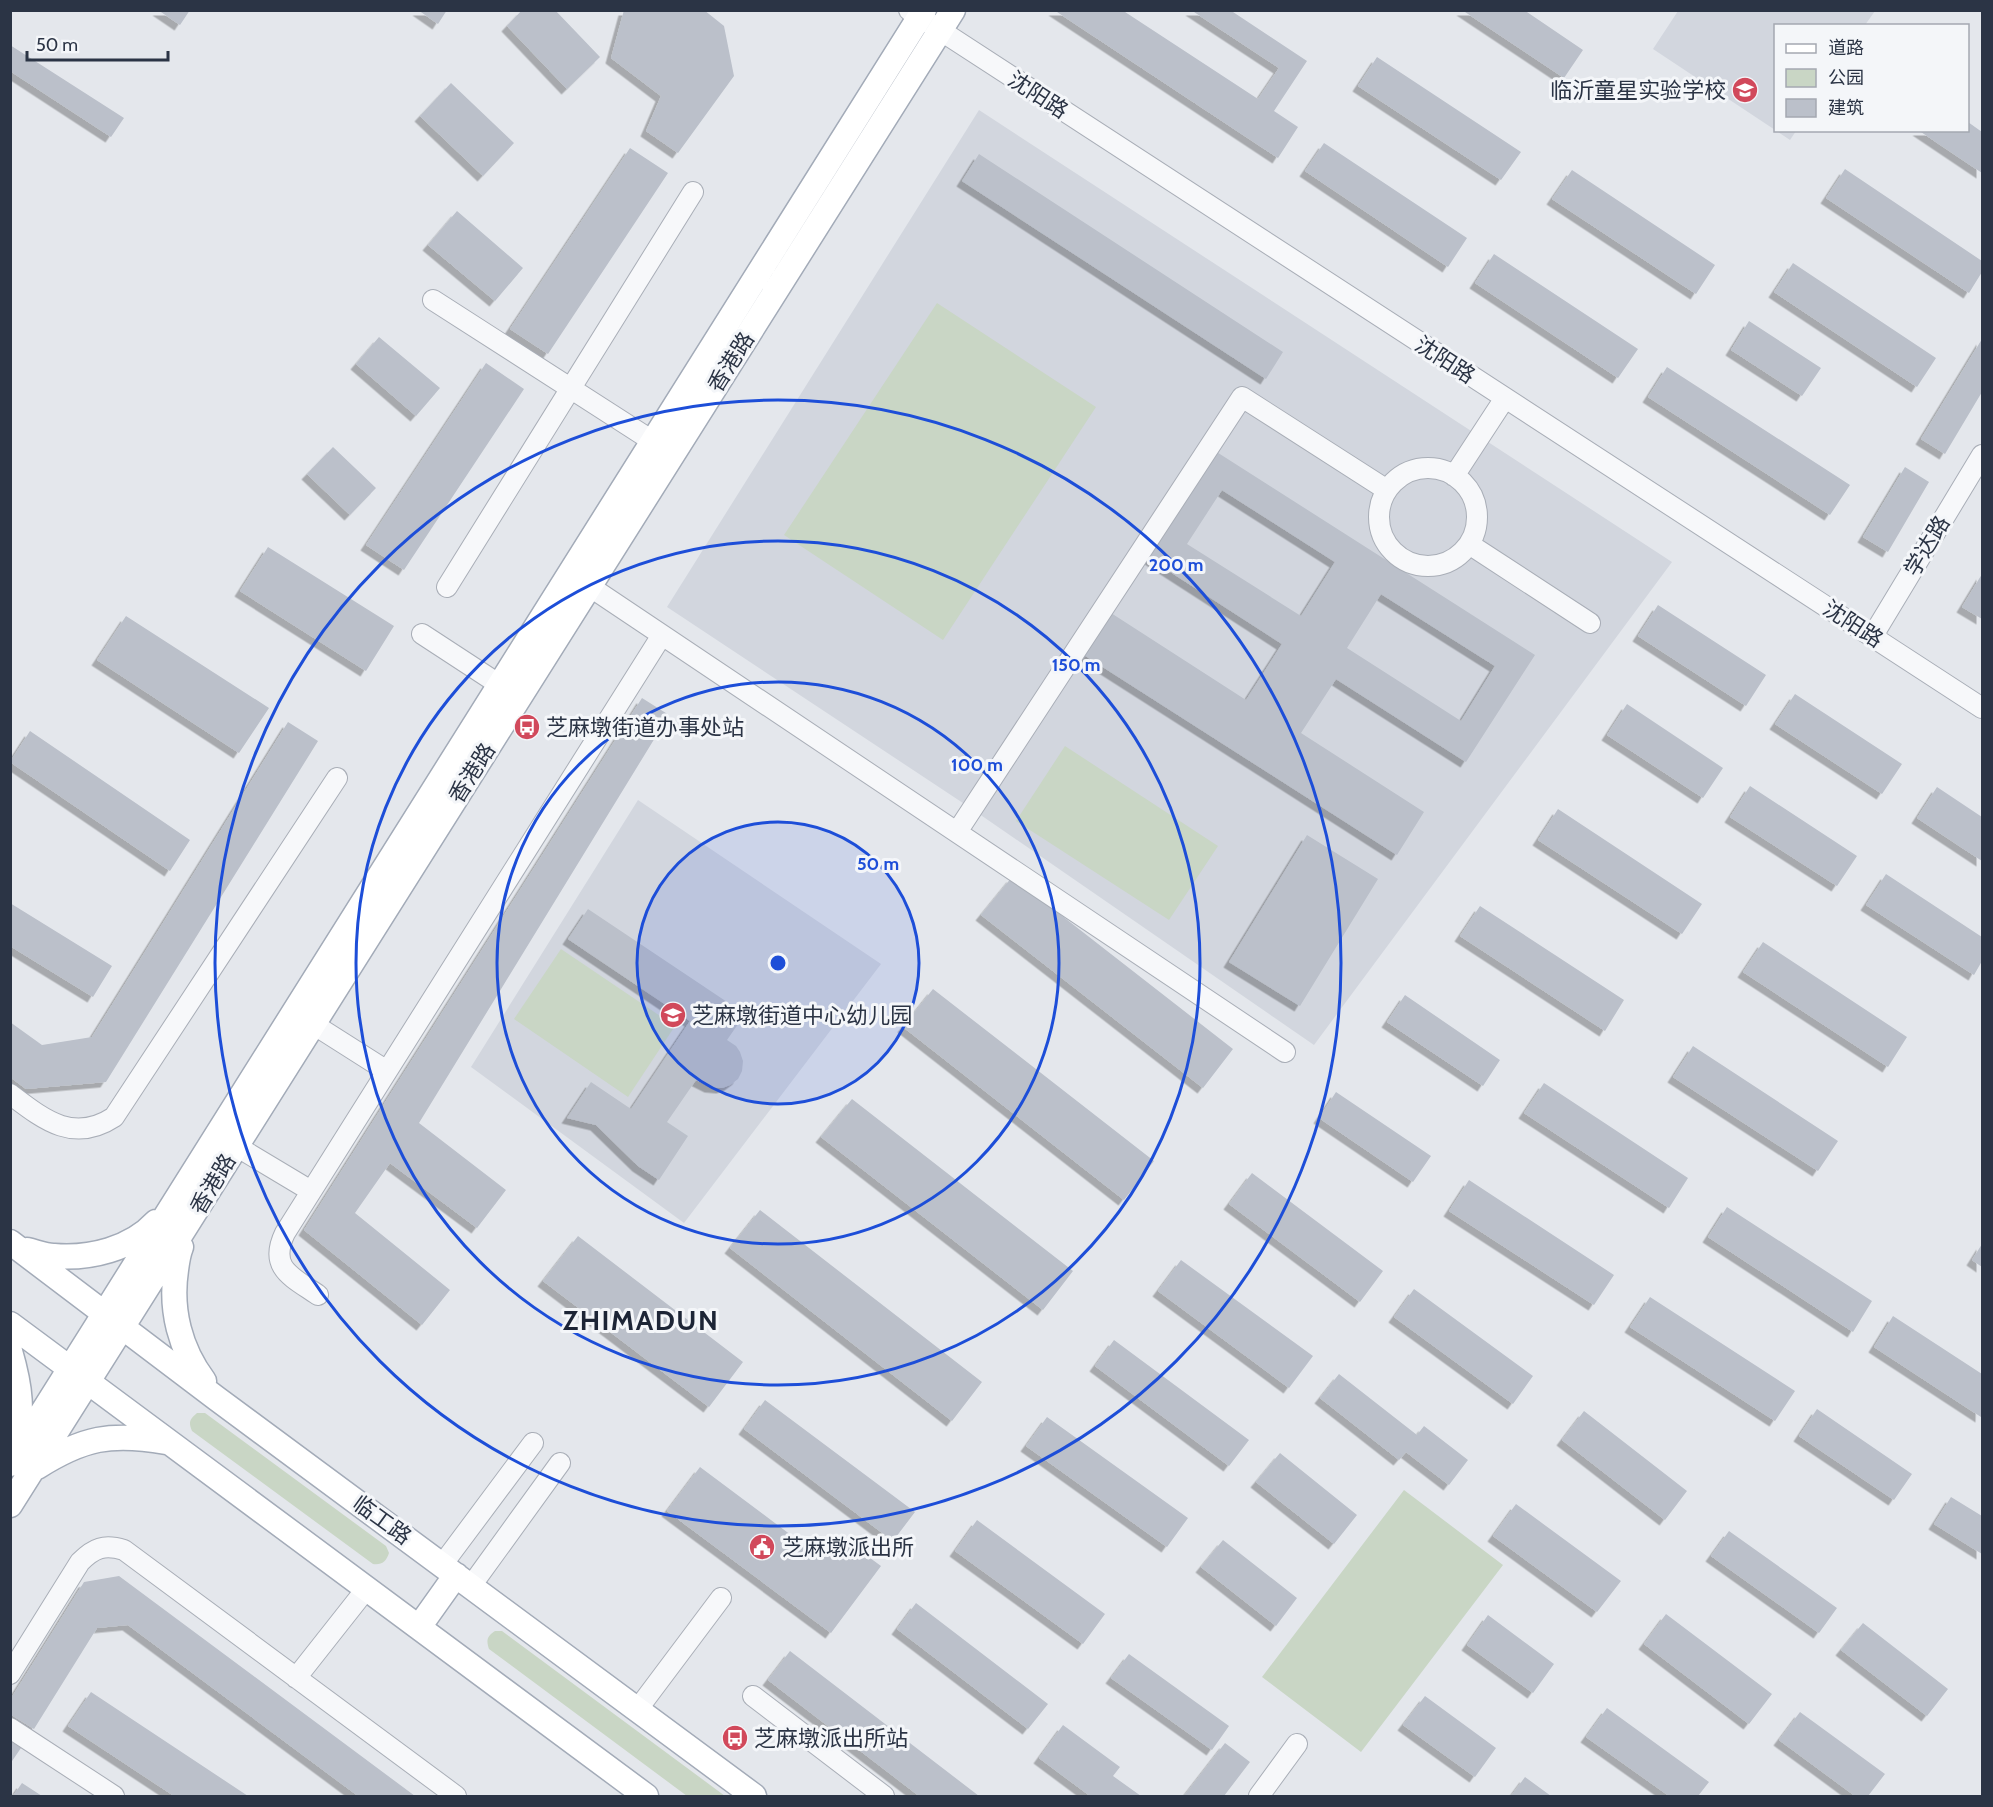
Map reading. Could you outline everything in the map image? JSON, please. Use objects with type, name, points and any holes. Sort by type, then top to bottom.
[{"type":"main road","name":"香港路","points":[[114,1320],[194,1217],[236,1146],[953,10]]},
{"type":"main road","name":"香港路","points":[[10,1505],[19,1464],[114,1320],[174,1203],[654,442],[917,13]]},
{"type":"main road","points":[[15,1244],[52,1256],[87,1256],[120,1246],[150,1228],[174,1203]]},
{"type":"main road","points":[[194,1217],[179,1252],[173,1291],[178,1330],[193,1366],[216,1398]]},
{"type":"main road","name":"临工路","points":[[15,1244],[216,1398],[754,1797]]},
{"type":"main road","points":[[10,1324],[646,1797]]},
{"type":"main road","points":[[10,1351],[19,1382],[21,1421],[19,1464],[98,1439],[135,1436],[171,1443]]},
{"type":"main road","points":[[418,1627],[456,1575]]},
{"type":"street","name":"沈阳路","points":[[917,13],[940,31],[1983,708]]},
{"type":"street","points":[[447,587],[693,192]]},
{"type":"street","points":[[433,300],[654,442]]},
{"type":"street","points":[[957,832],[1242,397],[1387,490]]},
{"type":"street","points":[[1454,476],[1504,398]]},
{"type":"street","name":"学达路","points":[[1872,637],[1983,455]]},
{"type":"street","points":[[1425,468],[1440,470],[1454,476],[1464,485],[1476,507],[1475,532],[1469,544],[1448,562],[1434,566],[1420,566],[1407,562],[1395,554],[1386,543],[1380,530],[1378,516],[1387,490],[1397,479],[1410,471],[1425,468]]},
{"type":"street","points":[[1469,544],[1590,623]]},
{"type":"street","points":[[590,586],[1286,1052]]},
{"type":"street","points":[[422,634],[501,685]]},
{"type":"street","points":[[318,1295],[284,1271],[279,1263],[280,1243],[662,635]]},
{"type":"street","points":[[10,1094],[45,1119],[64,1127],[87,1128],[114,1117],[337,778]]},
{"type":"street","points":[[313,1024],[387,1071]]},
{"type":"street","points":[[236,1146],[311,1191]]},
{"type":"street","points":[[456,1575],[533,1443]]},
{"type":"street","points":[[456,1575],[560,1463]]},
{"type":"street","points":[[10,1674],[80,1562],[89,1553],[101,1547],[124,1550],[456,1797]]},
{"type":"street","points":[[296,1678],[367,1588]]},
{"type":"street","points":[[637,1710],[721,1598]]},
{"type":"street","points":[[753,1696],[884,1797]]},
{"type":"street","points":[[10,1728],[114,1797]]},
{"type":"street","points":[[1258,1797],[1297,1744]]},
{"type":"shaded area","name":"临沂童星实验学校","points":[[1678,10],[1875,11],[1866,24],[1774,24],[1774,129],[1653,49]]},
{"type":"shaded area","points":[[979,110],[1672,562],[1314,1045],[972,809],[667,607]]},
{"type":"shaded area","name":"临沂童星实验学校","points":[[1778,132],[1795,132],[1790,140]]},
{"type":"shaded area","name":"芝麻墩街道中心幼儿园","points":[[638,800],[881,964],[684,1223],[471,1067]]},
{"type":"green space","points":[[937,303],[1096,407],[943,640],[784,535]]},
{"type":"green space","points":[[1065,746],[1218,846],[1169,920],[1016,821]]},
{"type":"green space","points":[[561,949],[675,1026],[628,1097],[514,1019]]},
{"type":"green space","points":[[197,1413],[205,1413],[386,1546],[389,1553],[385,1561],[373,1564],[192,1431],[190,1421]]},
{"type":"green space","points":[[1404,1490],[1503,1565],[1361,1752],[1262,1677]]},
{"type":"green space","points":[[495,1631],[502,1631],[725,1796],[687,1796],[489,1649],[488,1638]]},
{"type":"building","points":[[158,10],[190,10],[180,25]]},
{"type":"building","points":[[418,10],[447,10],[438,24]]},
{"type":"building","points":[[522,10],[555,10],[600,57],[567,89],[507,26]]},
{"type":"building","points":[[624,10],[704,10],[724,26],[734,76],[678,153],[646,131],[661,96],[611,58]]},
{"type":"building","points":[[1054,10],[1122,10],[1258,99],[1279,68],[1191,10],[1230,10],[1307,61],[1274,111],[1298,127],[1278,158]]},
{"type":"building","points":[[1462,10],[1524,10],[1583,50],[1564,78]]},
{"type":"building","points":[[10,45],[124,118],[111,137],[10,71]]},
{"type":"building","points":[[1377,57],[1521,152],[1501,180],[1358,86]]},
{"type":"building","points":[[451,83],[514,143],[483,176],[420,116]]},
{"type":"building","points":[[1969,123],[1982,132],[1982,173],[1921,132],[1969,132]]},
{"type":"building","points":[[1324,143],[1467,238],[1448,267],[1305,171]]},
{"type":"building","points":[[630,148],[668,173],[548,354],[510,329]]},
{"type":"building","points":[[979,154],[1283,352],[1266,379],[962,181]]},
{"type":"building","points":[[1845,169],[1982,261],[1982,272],[1969,293],[1826,198]]},
{"type":"building","points":[[1572,170],[1715,265],[1696,294],[1552,199]]},
{"type":"building","points":[[457,211],[523,268],[495,301],[428,245]]},
{"type":"building","points":[[1494,254],[1638,349],[1618,378],[1475,283]]},
{"type":"building","points":[[1793,263],[1936,358],[1917,387],[1774,292]]},
{"type":"building","points":[[1749,321],[1821,368],[1802,396],[1731,350]]},
{"type":"building","points":[[379,337],[440,388],[416,416],[356,364]]},
{"type":"building","points":[[1982,339],[1982,392],[1945,454],[1921,439]]},
{"type":"building","points":[[486,363],[524,389],[404,570],[366,545]]},
{"type":"building","points":[[1667,367],[1850,485],[1830,515],[1648,397]]},
{"type":"building","points":[[333,447],[376,488],[350,515],[307,474]]},
{"type":"building","points":[[1212,449],[1535,655],[1466,762],[1336,679],[1301,733],[1424,812],[1397,855],[1084,655],[1111,613],[1246,700],[1282,644],[1144,555]],"holes":[[[1222,490],[1335,562],[1301,616],[1187,544]],[[1381,594],[1495,666],[1461,721],[1347,648]]]},
{"type":"building","points":[[1905,467],[1929,482],[1888,552],[1863,537]]},
{"type":"building","points":[[268,547],[394,626],[366,671],[240,591]]},
{"type":"building","points":[[1982,574],[1982,619],[1962,607]]},
{"type":"building","points":[[1658,605],[1766,675],[1746,706],[1638,636]]},
{"type":"building","points":[[126,616],[269,708],[239,753],[97,660]]},
{"type":"building","points":[[1795,694],[1902,764],[1882,794],[1775,724]]},
{"type":"building","points":[[642,698],[669,715],[419,1123],[506,1190],[477,1228],[390,1163],[355,1213],[450,1290],[422,1325],[304,1230]]},
{"type":"building","points":[[1627,704],[1723,768],[1703,798],[1607,735]]},
{"type":"building","points":[[288,722],[318,741],[106,1082],[26,1089],[10,1077],[10,1022],[42,1045],[92,1037]]},
{"type":"building","points":[[30,731],[190,840],[170,871],[10,762]]},
{"type":"building","points":[[1750,786],[1857,856],[1837,886],[1730,817]]},
{"type":"building","points":[[1937,787],[1982,817],[1982,861],[1917,818]]},
{"type":"building","points":[[1558,809],[1702,904],[1682,934],[1538,840]]},
{"type":"building","points":[[1307,835],[1378,879],[1300,1006],[1229,962]]},
{"type":"building","points":[[1886,874],[1982,937],[1982,961],[1974,975],[1866,905]]},
{"type":"building","points":[[1012,877],[1233,1049],[1203,1088],[981,915]]},
{"type":"building","points":[[10,903],[112,966],[93,997],[10,946]]},
{"type":"building","points":[[1480,906],[1624,1000],[1605,1031],[1460,936]]},
{"type":"building","points":[[588,909],[745,1014],[727,1040],[736,1046],[743,1061],[738,1079],[722,1088],[710,1087],[696,1080],[667,1122],[688,1136],[659,1180],[638,1166],[596,1125],[567,1118],[591,1082],[631,1109],[690,1021],[568,939]]},
{"type":"building","points":[[1763,942],[1907,1037],[1888,1067],[1743,972]]},
{"type":"building","points":[[933,989],[1154,1161],[1124,1200],[903,1027]]},
{"type":"building","points":[[1405,995],[1500,1060],[1483,1086],[1387,1022]]},
{"type":"building","points":[[1693,1046],[1838,1141],[1818,1171],[1673,1077]]},
{"type":"building","points":[[1544,1083],[1688,1178],[1669,1208],[1524,1113]]},
{"type":"building","points":[[1336,1092],[1431,1156],[1413,1182],[1319,1118]]},
{"type":"building","points":[[852,1099],[1073,1271],[1043,1310],[821,1137]]},
{"type":"building","points":[[1252,1173],[1383,1271],[1360,1302],[1229,1204]]},
{"type":"building","points":[[1469,1180],[1614,1275],[1594,1305],[1449,1211]]},
{"type":"building","points":[[1727,1207],[1872,1301],[1853,1332],[1708,1237]]},
{"type":"building","points":[[760,1210],[982,1382],[952,1421],[730,1248]]},
{"type":"building","points":[[578,1236],[743,1362],[709,1407],[543,1281]]},
{"type":"building","points":[[1982,1244],[1982,1267],[1972,1260]]},
{"type":"building","points":[[1181,1260],[1313,1356],[1289,1388],[1158,1291]]},
{"type":"building","points":[[1414,1289],[1533,1376],[1513,1404],[1394,1317]]},
{"type":"building","points":[[1650,1297],[1795,1391],[1775,1421],[1630,1327]]},
{"type":"building","points":[[1893,1316],[1982,1374],[1981,1417],[1874,1347]]},
{"type":"building","points":[[1114,1340],[1249,1440],[1229,1466],[1095,1366]]},
{"type":"building","points":[[1339,1374],[1417,1435],[1424,1426],[1468,1460],[1449,1485],[1406,1452],[1399,1460],[1320,1398]]},
{"type":"building","points":[[765,1400],[915,1512],[893,1541],[744,1429]]},
{"type":"building","points":[[1817,1409],[1912,1474],[1894,1500],[1799,1436]]},
{"type":"building","points":[[1584,1411],[1687,1491],[1665,1520],[1562,1440]]},
{"type":"building","points":[[1047,1417],[1188,1518],[1167,1547],[1026,1446]]},
{"type":"building","points":[[1280,1453],[1357,1515],[1334,1544],[1256,1482]]},
{"type":"building","name":"芝麻墩派出所","points":[[700,1467],[823,1559],[840,1536],[881,1566],[831,1633],[667,1511]]},
{"type":"building","points":[[1951,1497],[1982,1516],[1982,1554],[1934,1524]]},
{"type":"building","points":[[1516,1504],[1621,1581],[1597,1612],[1493,1536]]},
{"type":"building","points":[[977,1520],[1105,1614],[1083,1644],[955,1551]]},
{"type":"building","points":[[1729,1531],[1837,1608],[1819,1633],[1711,1556]]},
{"type":"building","points":[[1223,1540],[1297,1598],[1276,1626],[1201,1567]]},
{"type":"building","points":[[119,1576],[415,1796],[358,1796],[128,1625],[97,1628],[34,1729],[10,1714],[10,1700],[84,1582]]},
{"type":"building","points":[[916,1603],[1048,1704],[1028,1729],[897,1629]]},
{"type":"building","points":[[1666,1614],[1772,1694],[1749,1724],[1644,1644]]},
{"type":"building","points":[[1488,1615],[1554,1664],[1533,1693],[1467,1645]]},
{"type":"building","points":[[1863,1623],[1948,1689],[1927,1716],[1841,1650]]},
{"type":"building","points":[[790,1651],[979,1796],[919,1796],[768,1680]]},
{"type":"building","points":[[1129,1654],[1229,1726],[1212,1750],[1111,1678]]},
{"type":"building","points":[[91,1692],[248,1796],[174,1796],[68,1726]]},
{"type":"building","points":[[1425,1696],[1496,1748],[1475,1777],[1403,1725]]},
{"type":"building","points":[[1607,1708],[1709,1782],[1698,1796],[1669,1796],[1586,1737]]},
{"type":"building","points":[[1800,1712],[1885,1774],[1868,1796],[1855,1796],[1779,1740]]},
{"type":"building","points":[[1063,1725],[1120,1767],[1113,1776],[1141,1796],[1090,1796],[1039,1758]]},
{"type":"building","points":[[10,1741],[21,1748],[10,1764]]},
{"type":"building","points":[[1225,1743],[1250,1762],[1224,1796],[1184,1796]]},
{"type":"building","points":[[1525,1777],[1551,1796],[1511,1796]]},
{"type":"building","points":[[22,1783],[42,1796],[13,1796]]},
{"type":"place","name":"临沂童星实验学校","points":[[1745,90]]},
{"type":"place","name":"芝麻墩街道办事处站","points":[[527,727]]},
{"type":"place","name":"芝麻墩街道中心幼儿园","points":[[673,1015]]},
{"type":"place","name":"芝麻墩派出所","points":[[762,1547]]},
{"type":"place","name":"芝麻墩派出所站","points":[[735,1738]]},
{"type":"district","name":"ZHIMADUN","points":[[641,1320]]}]
